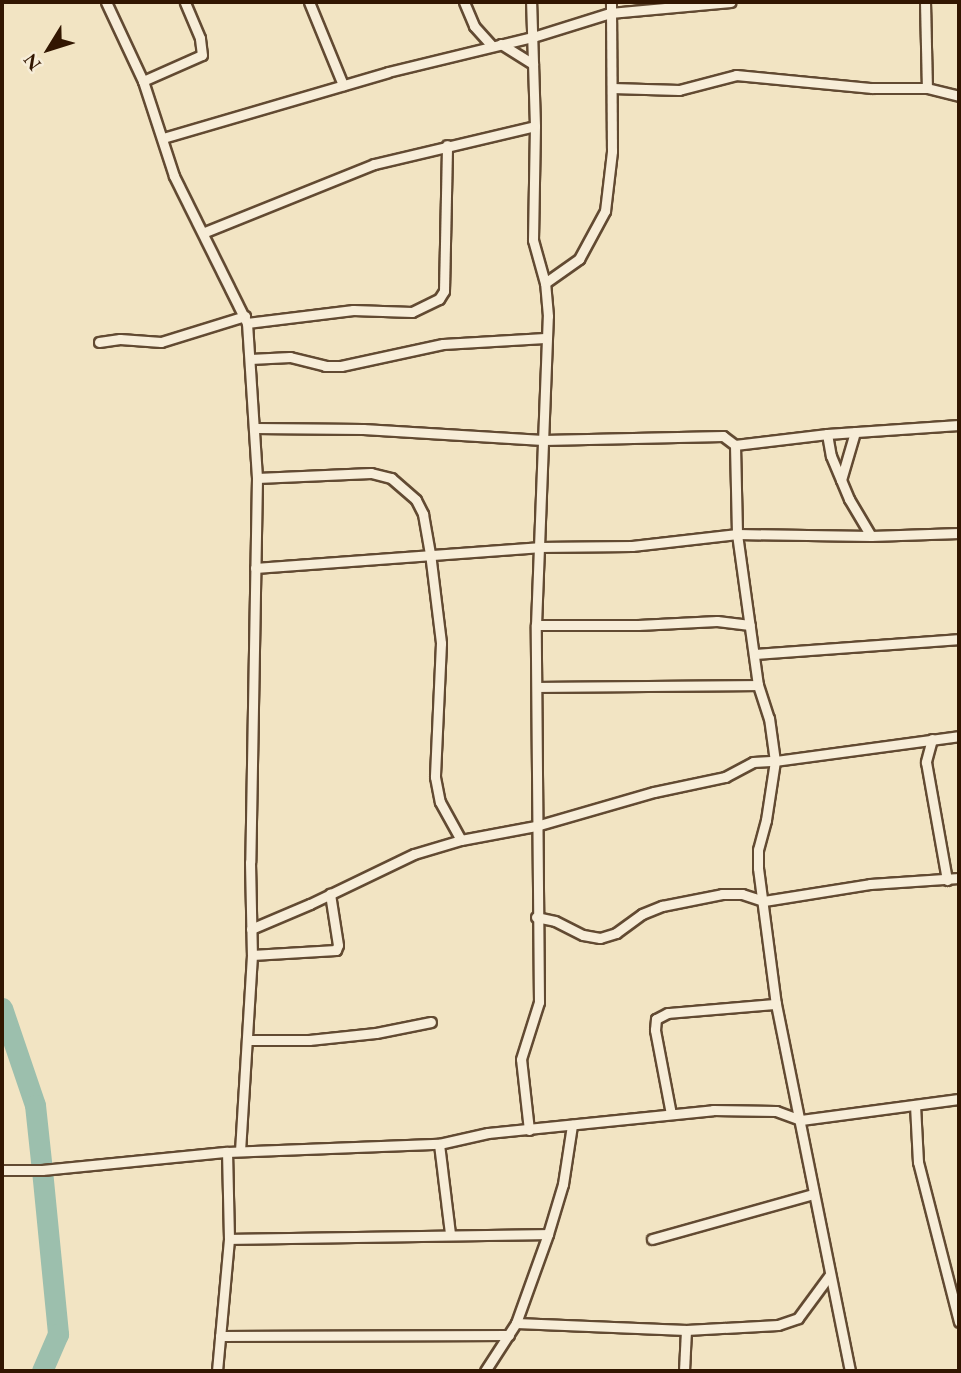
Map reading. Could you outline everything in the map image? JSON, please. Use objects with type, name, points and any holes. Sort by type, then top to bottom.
[{"type":"street","points":[[106,2],[143,81],[174,176],[205,232],[246,319],[257,478],[252,955],[240,1152]]},
{"type":"street","points":[[143,81],[202,55],[200,38],[184,2]]},
{"type":"street","points":[[309,2],[343,85]]},
{"type":"street","points":[[464,2],[474,26],[496,45],[533,64]]},
{"type":"street","points":[[529,1130],[522,1059],[539,1002],[536,918],[536,625],[545,338],[548,316],[545,283],[533,240],[535,126],[531,2]]},
{"type":"street","points":[[545,283],[579,259],[605,211],[612,151],[611,2]]},
{"type":"street","points":[[163,138],[343,85],[533,37],[610,13],[730,2]]},
{"type":"street","points":[[925,2],[927,88]]},
{"type":"street","points":[[612,88],[680,90],[736,75],[872,89],[927,88],[959,96]]},
{"type":"street","points":[[205,232],[363,169],[447,145],[535,126]]},
{"type":"street","points":[[99,342],[120,339],[161,342],[246,319],[353,310],[412,312],[439,299],[444,291],[447,145]]},
{"type":"street","points":[[250,359],[290,357],[326,366],[341,366],[443,344],[545,338]]},
{"type":"street","points":[[255,428],[363,429],[543,440],[723,436],[735,445],[827,434],[959,425]]},
{"type":"street","points":[[841,481],[855,432]]},
{"type":"street","points":[[827,434],[841,481],[871,536]]},
{"type":"street","points":[[735,445],[737,534],[756,654],[758,685],[771,728],[775,761],[766,820],[758,850],[776,1004],[802,1120],[813,1194],[850,1371]]},
{"type":"street","points":[[257,478],[371,473],[391,478],[416,500],[423,514],[430,553],[441,643],[435,777],[440,802],[461,839]]},
{"type":"street","points":[[255,568],[430,553],[538,547],[632,546],[737,534],[871,536],[959,533]]},
{"type":"street","points":[[536,625],[638,625],[717,621],[750,625]]},
{"type":"street","points":[[756,654],[959,639]]},
{"type":"street","points":[[538,687],[758,685]]},
{"type":"street","points":[[251,929],[414,854],[461,839],[536,826],[654,792],[725,777],[753,762],[959,736]]},
{"type":"street","points":[[932,739],[926,762],[947,880]]},
{"type":"street","points":[[536,918],[555,920],[583,934],[600,938],[616,933],[642,914],[662,906],[722,894],[742,894],[764,901],[870,884],[959,878]]},
{"type":"street","points":[[252,955],[336,950],[338,945],[330,894]]},
{"type":"street","points":[[671,1114],[655,1030],[656,1019],[668,1013],[776,1004]]},
{"type":"street","points":[[248,1040],[309,1040],[431,1022]]},
{"type":"street","points":[[2,1170],[42,1170],[227,1152],[439,1144],[488,1133],[713,1110],[776,1111],[802,1120],[959,1099]]},
{"type":"street","points":[[915,1105],[918,1162],[959,1322]]},
{"type":"street","points":[[485,1371],[516,1323],[548,1234],[564,1184],[572,1125]]},
{"type":"street","points":[[439,1144],[450,1234]]},
{"type":"street","points":[[217,1371],[229,1239],[227,1152]]},
{"type":"street","points":[[652,1239],[813,1194]]},
{"type":"street","points":[[229,1239],[330,1240],[450,1234],[548,1234]]},
{"type":"street","points":[[516,1323],[685,1330],[769,1326],[790,1321],[808,1309],[829,1276]]},
{"type":"street","points":[[684,1371],[685,1330]]},
{"type":"street","points":[[220,1336],[509,1335]]},
{"type":"waterway","points":[[2,1008],[35,1105],[58,1334],[42,1371]]}]
